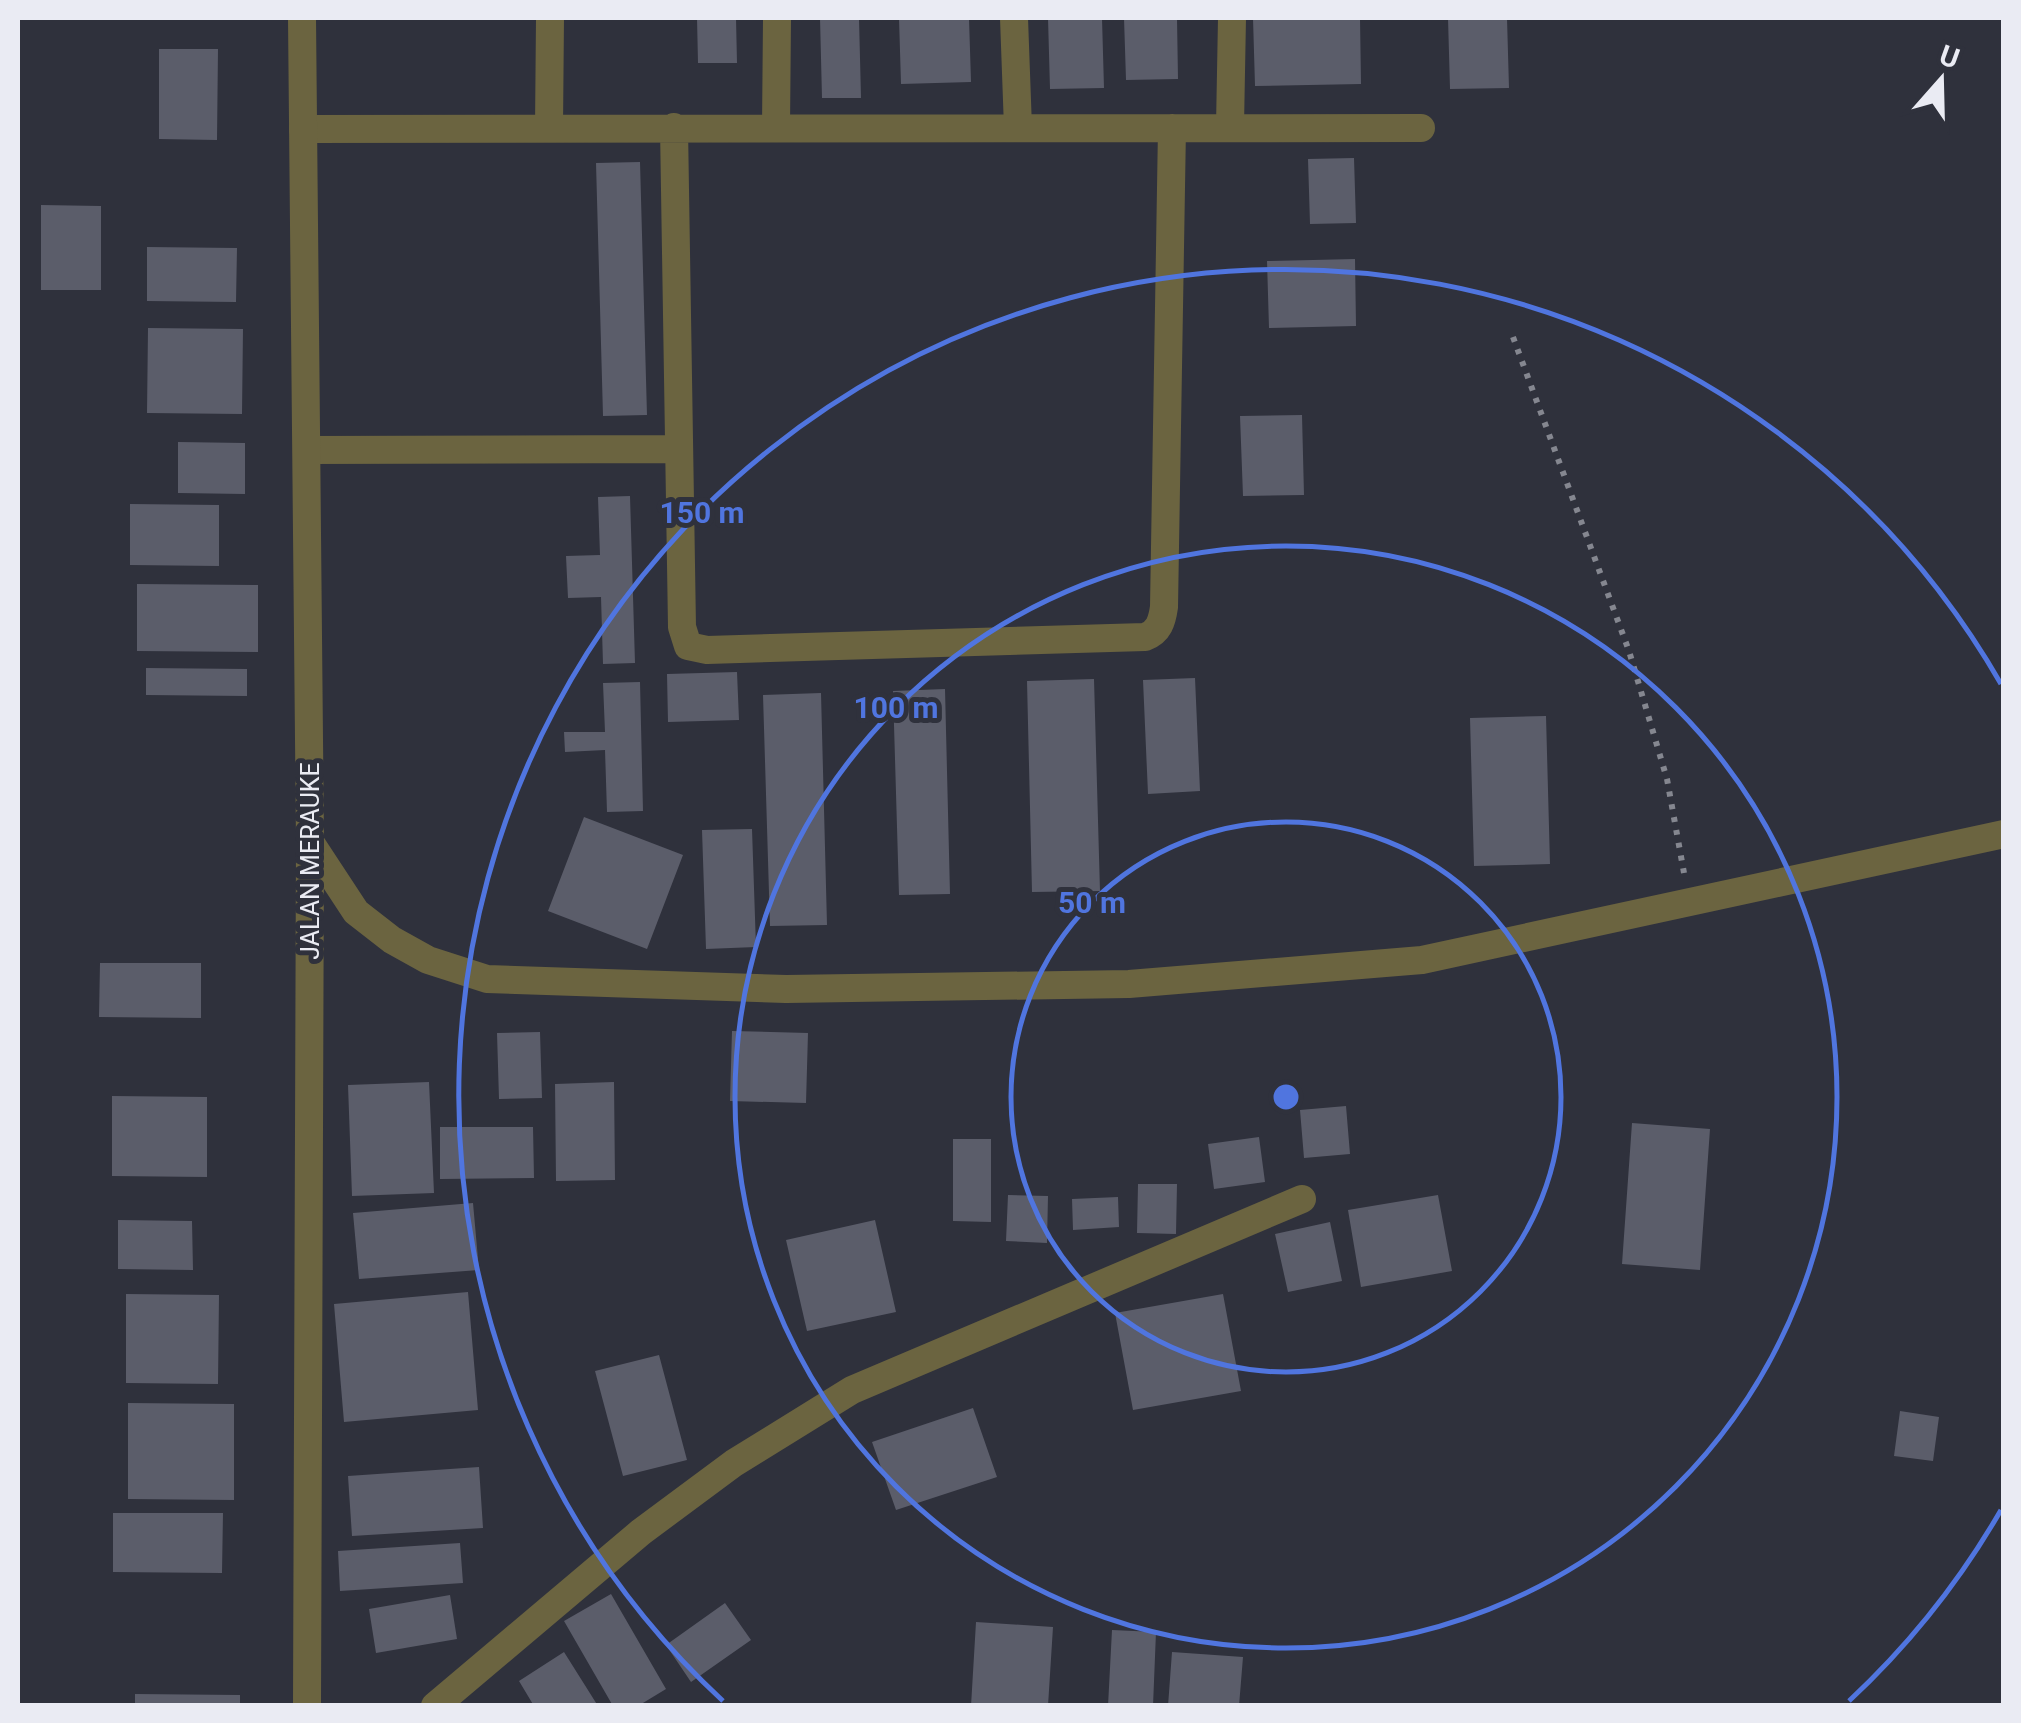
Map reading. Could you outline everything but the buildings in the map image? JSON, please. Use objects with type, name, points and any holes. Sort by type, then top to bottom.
[{"type":"street","name":"JALAN MERAUKE","points":[[302,18],[310,842],[307,1706]]},
{"type":"street","points":[[550,18],[550,126]]},
{"type":"street","points":[[776,127],[777,18]]},
{"type":"street","points":[[1014,18],[1018,128]]},
{"type":"street","points":[[1230,126],[1232,18]]},
{"type":"street","points":[[674,127],[682,627],[688,646],[727,649],[1153,634],[1164,607],[1172,128]]},
{"type":"street","points":[[304,128],[1421,128]]},
{"type":"street","points":[[308,450],[678,449]]},
{"type":"street","points":[[310,842],[356,912],[392,940],[428,960],[487,979],[786,989],[1129,984],[1422,960],[2004,834]]},
{"type":"street","points":[[435,1706],[656,1521],[734,1463],[852,1390],[1302,1198]]},
{"type":"path","points":[[1513,337],[1629,651],[1668,779],[1690,904]]}]
